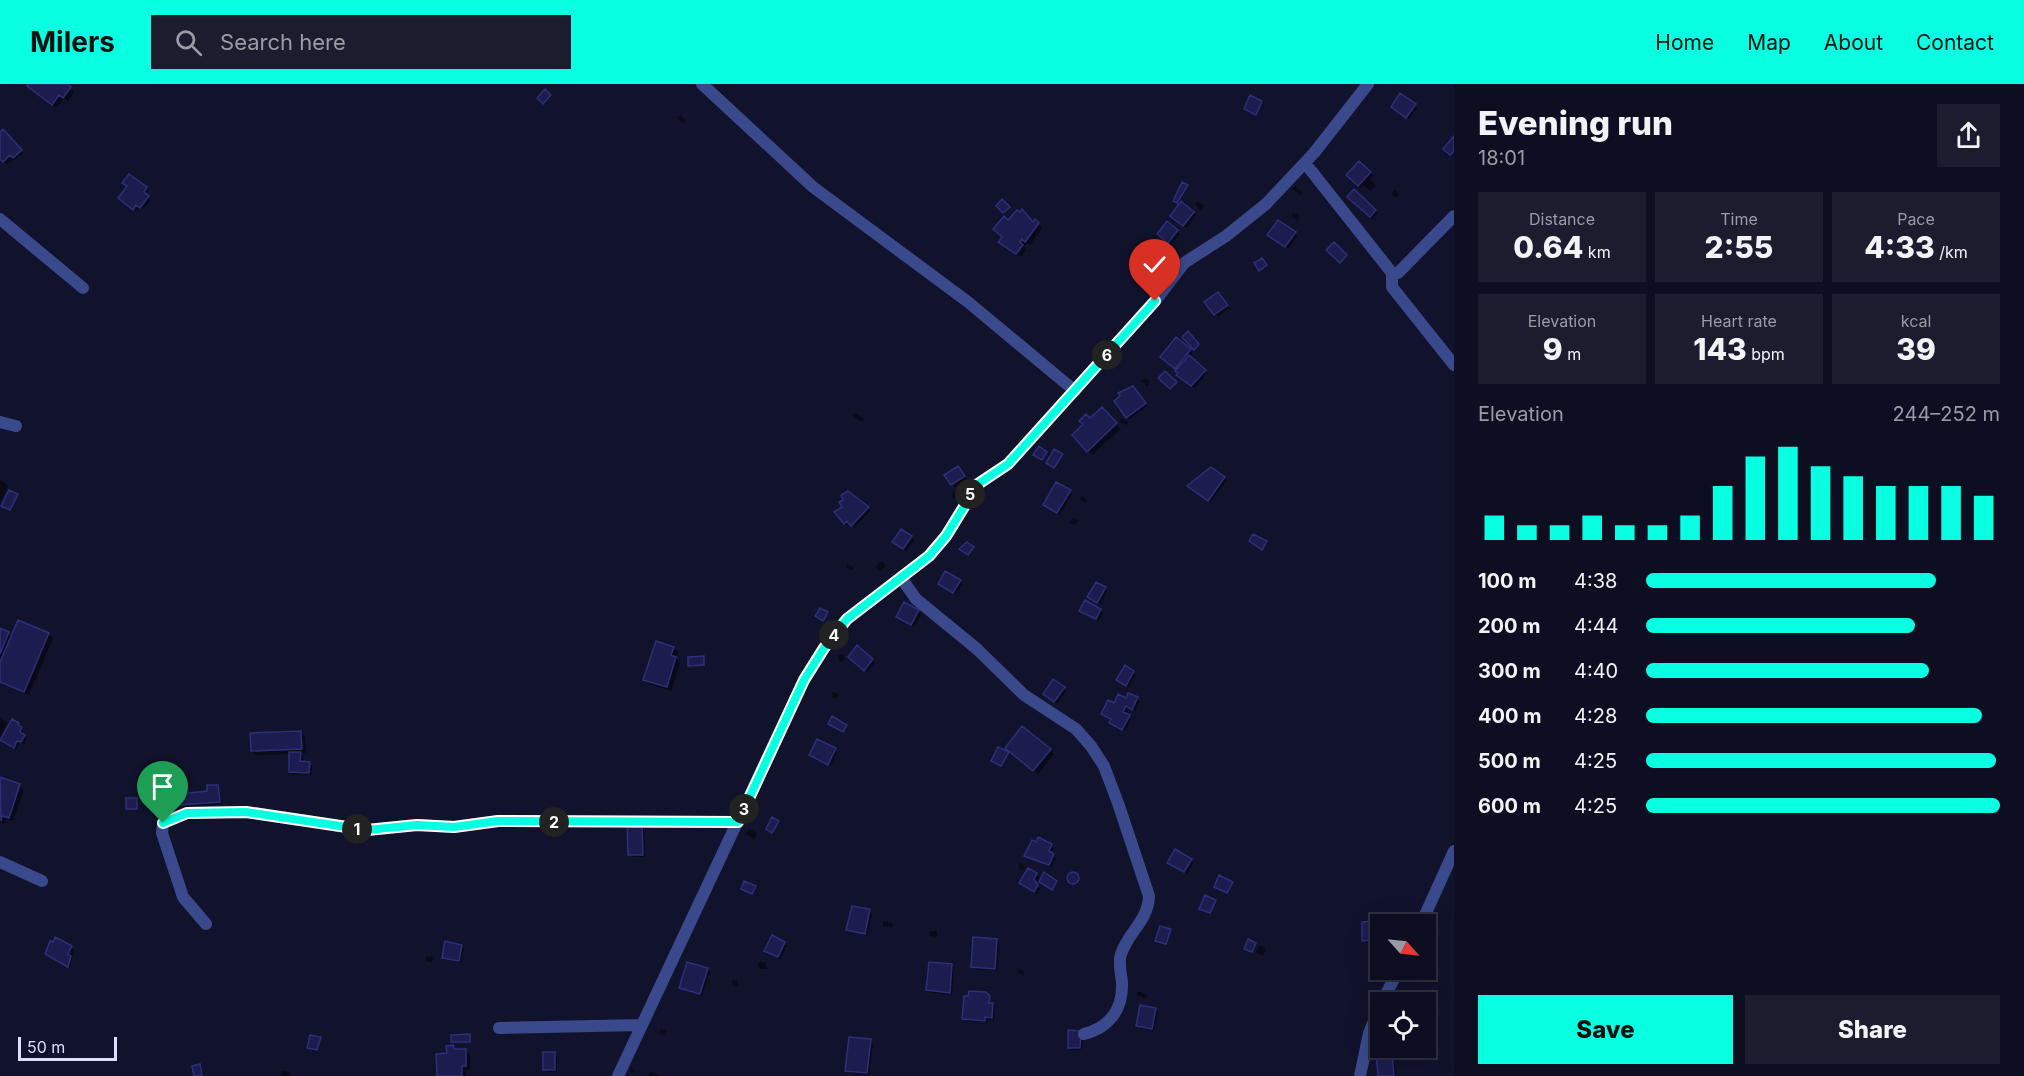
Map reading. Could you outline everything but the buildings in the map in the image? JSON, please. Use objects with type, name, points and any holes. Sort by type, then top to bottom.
[{"type":"street","points":[[702,84],[813,187],[907,255],[1075,390]]},
{"type":"street","points":[[618,1076],[804,680],[824,648],[847,619],[902,579],[940,544],[978,484],[1008,464],[1155,301],[1184,263],[1226,236],[1266,204],[1305,163],[1368,84]]},
{"type":"street","points":[[1305,163],[1392,273],[1392,287],[1454,365]]},
{"type":"street","points":[[1392,273],[1398,273],[1454,216]]},
{"type":"street","points":[[0,219],[83,288]]},
{"type":"street","points":[[0,422],[16,426]]},
{"type":"street","points":[[902,579],[916,598],[977,649],[1024,695],[1076,729],[1091,746],[1111,784],[1149,896],[1149,910],[1121,955],[1121,1003],[1117,1011],[1103,1027],[1084,1034]]},
{"type":"street","points":[[206,924],[183,897],[162,833],[163,823],[187,813],[246,812],[367,830],[417,825],[454,827],[498,821],[738,822]]},
{"type":"street","points":[[1426,914],[1454,851]]},
{"type":"street","points":[[0,862],[42,881]]},
{"type":"street","points":[[499,1028],[641,1025]]},
{"type":"street","points":[[1360,1076],[1370,1031]]},
{"type":"route","points":[[163,823],[187,813],[246,812],[367,830],[417,825],[454,827],[498,821],[738,822],[804,680],[824,648],[847,619],[929,556],[946,536],[978,484],[1008,464],[1155,301]]}]
